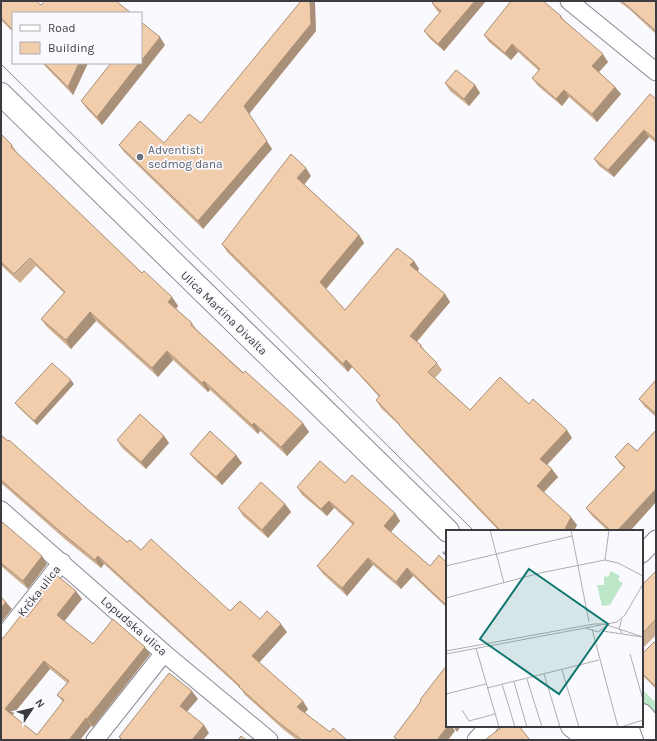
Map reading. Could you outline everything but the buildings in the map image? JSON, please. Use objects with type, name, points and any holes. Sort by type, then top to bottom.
[{"type":"street","points":[[569,1],[656,72]]},
{"type":"street","name":"Ulica Martina Divalta","points":[[1,94],[447,530]]},
{"type":"street","name":"Lopudska ulica","points":[[1,510],[164,653],[269,740]]},
{"type":"street","points":[[643,553],[656,539]]},
{"type":"street","name":"Krčka ulica","points":[[1,639],[62,562]]},
{"type":"street","points":[[95,740],[164,653]]},
{"type":"street","points":[[643,716],[656,732]]},
{"type":"street","points":[[476,740],[488,727]]},
{"type":"street","points":[[605,732],[626,733],[645,740]]},
{"type":"green space","points":[[643,690],[656,703],[656,722],[643,708]]},
{"type":"tram line","points":[[1,64],[473,530]]},
{"type":"tram line","points":[[639,727],[644,740]]},
{"type":"place","name":"Adventisti sedmog dana","points":[[140,157]]}]
